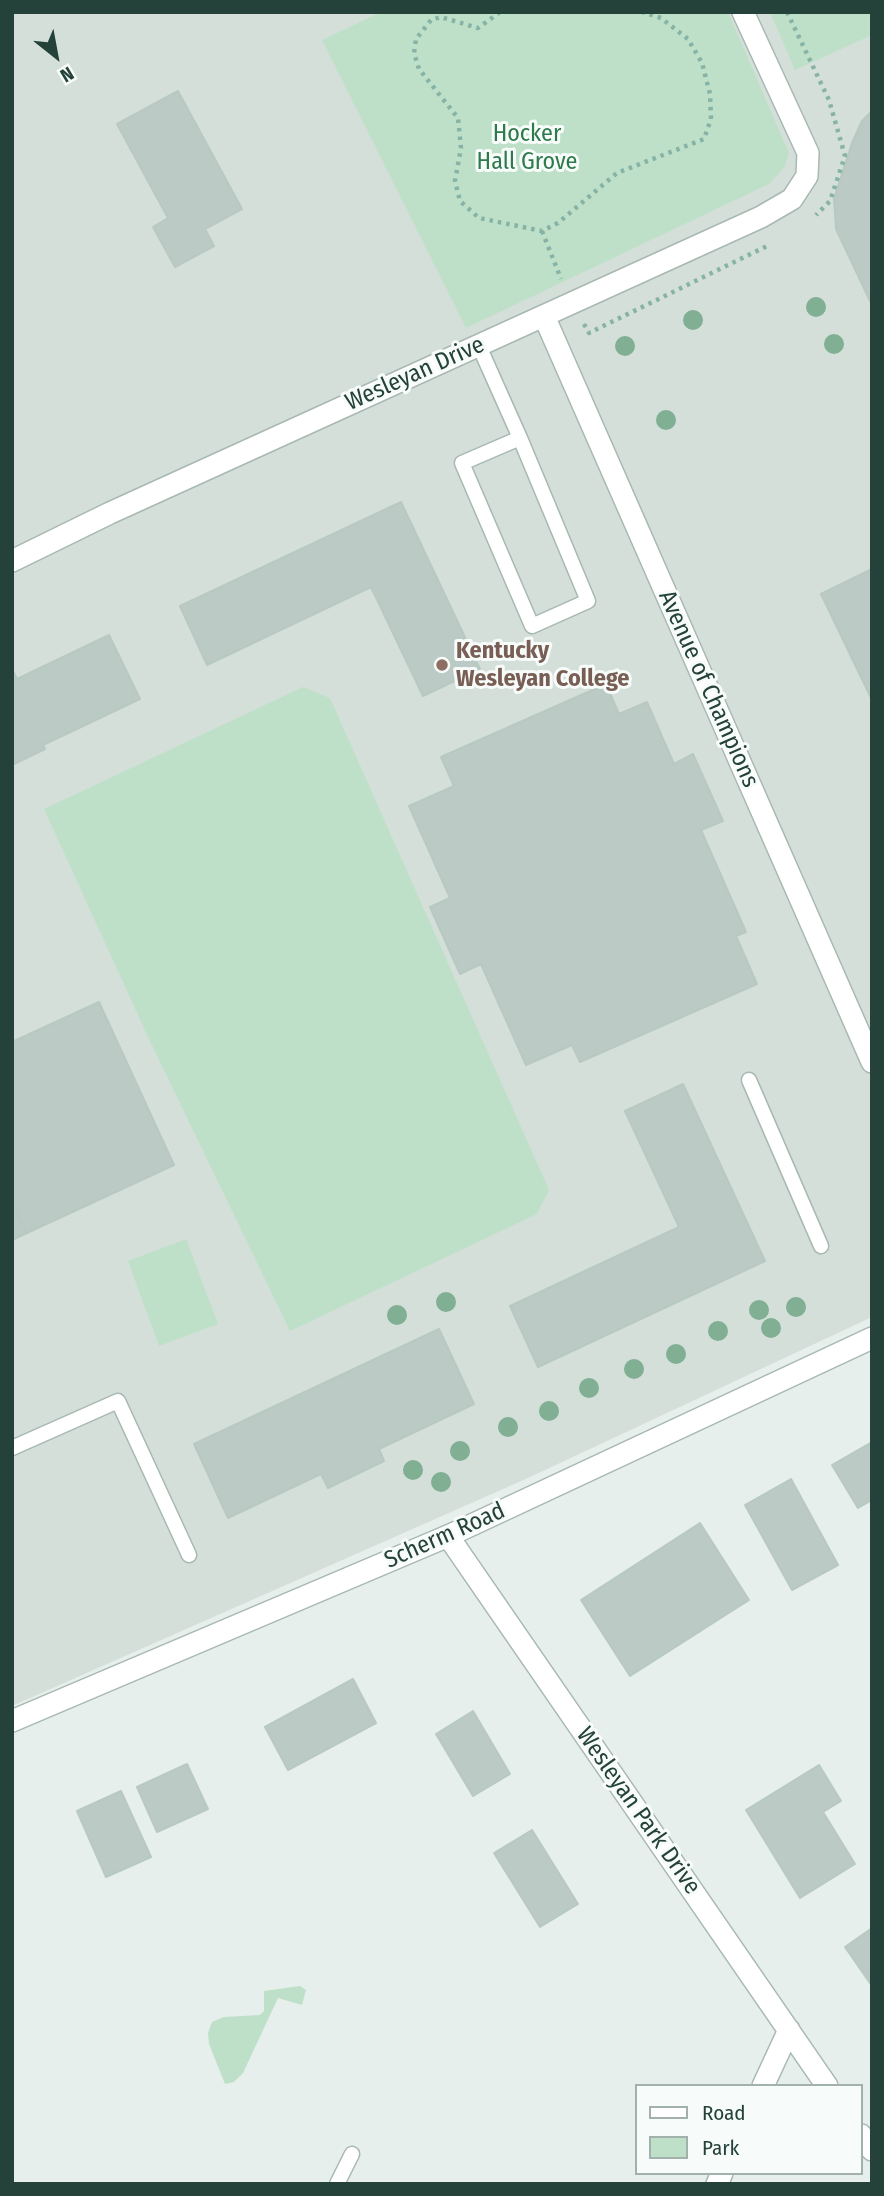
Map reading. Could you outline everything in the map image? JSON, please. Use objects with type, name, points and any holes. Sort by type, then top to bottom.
[{"type":"street","name":"Wesleyan Drive","points":[[12,561],[761,217],[792,199],[804,185],[807,176],[806,145],[743,12]]},
{"type":"street","name":"Avenue of Champions","points":[[544,316],[872,1062]]},
{"type":"street","name":"Scherm Road","points":[[12,1721],[448,1536],[872,1338]]},
{"type":"street","name":"Wesleyan Park Drive","points":[[448,1536],[826,2084]]},
{"type":"street","points":[[764,2084],[789,2030]]},
{"type":"lane","points":[[479,345],[520,438],[588,601],[532,626],[462,463],[520,438]]},
{"type":"lane","points":[[749,1080],[821,1246]]},
{"type":"lane","points":[[12,1448],[118,1401],[188,1555]]},
{"type":"lane","points":[[337,2184],[352,2154]]},
{"type":"path","points":[[500,12],[478,28],[440,17],[431,20],[416,39],[414,53],[419,69],[458,118],[461,148],[455,181],[460,201],[479,218],[542,231],[558,223],[617,173],[704,139],[711,119],[710,94],[702,63],[688,39],[661,18],[642,12]]},
{"type":"shaded area","name":"Kentucky Wesleyan College","points":[[12,12],[872,12],[872,1317],[528,1478],[12,1706]]},
{"type":"green space","name":"Hocker Hall Grove","points":[[381,12],[728,12],[789,153],[784,168],[769,184],[466,328],[322,40]]},
{"type":"green space","points":[[770,12],[872,12],[872,35],[795,70]]},
{"type":"green space","points":[[303,687],[330,698],[549,1190],[537,1214],[290,1331],[148,1037],[44,809]]},
{"type":"green space","points":[[186,1239],[218,1324],[159,1346],[128,1261]]},
{"type":"green space","points":[[300,1986],[306,1990],[302,2005],[278,1998],[243,2073],[234,2082],[225,2084],[209,2044],[208,2033],[212,2022],[224,2017],[260,2015],[264,2011],[264,1991]]},
{"type":"building","points":[[178,91],[242,209],[205,229],[214,246],[175,267],[153,227],[168,218],[117,124]]},
{"type":"building","points":[[872,111],[870,301],[836,229],[834,199],[852,143],[862,121]]},
{"type":"building","points":[[401,502],[480,669],[423,696],[371,587],[207,665],[180,606]]},
{"type":"building","points":[[872,569],[872,700],[821,594]]},
{"type":"building","points":[[109,635],[140,699],[43,745],[45,749],[12,765],[12,669],[17,679]]},
{"type":"building","points":[[606,684],[619,714],[647,702],[674,764],[693,754],[723,821],[701,830],[746,932],[736,936],[757,984],[580,1062],[572,1045],[526,1065],[481,964],[460,974],[430,907],[450,898],[409,806],[454,786],[441,757]]},
{"type":"building","points":[[99,1002],[174,1165],[27,1233],[12,1201],[12,1042]]},
{"type":"building","points":[[683,1084],[765,1261],[538,1367],[510,1306],[679,1227],[625,1111]]},
{"type":"building","points":[[12,1201],[27,1233],[12,1240]]},
{"type":"building","points":[[439,1329],[474,1404],[379,1449],[384,1461],[328,1488],[321,1474],[228,1518],[194,1444]]},
{"type":"building","points":[[872,1442],[872,1500],[858,1508],[832,1465]]},
{"type":"building","points":[[791,1479],[838,1565],[792,1590],[745,1505]]},
{"type":"building","points":[[700,1523],[749,1600],[630,1676],[581,1600]]},
{"type":"building","points":[[353,1679],[376,1723],[288,1770],[265,1727]]},
{"type":"building","points":[[473,1711],[510,1774],[473,1796],[436,1734]]},
{"type":"building","points":[[187,1764],[208,1809],[157,1832],[137,1787]]},
{"type":"building","points":[[819,1765],[841,1801],[823,1812],[855,1864],[800,1898],[746,1810]]},
{"type":"building","points":[[121,1791],[151,1857],[106,1877],[77,1811]]},
{"type":"building","points":[[532,1830],[578,1904],[540,1927],[494,1853]]},
{"type":"building","points":[[872,1928],[872,1986],[845,1947]]},
{"type":"place","name":"Kentucky Wesleyan College","points":[[442,665]]}]
